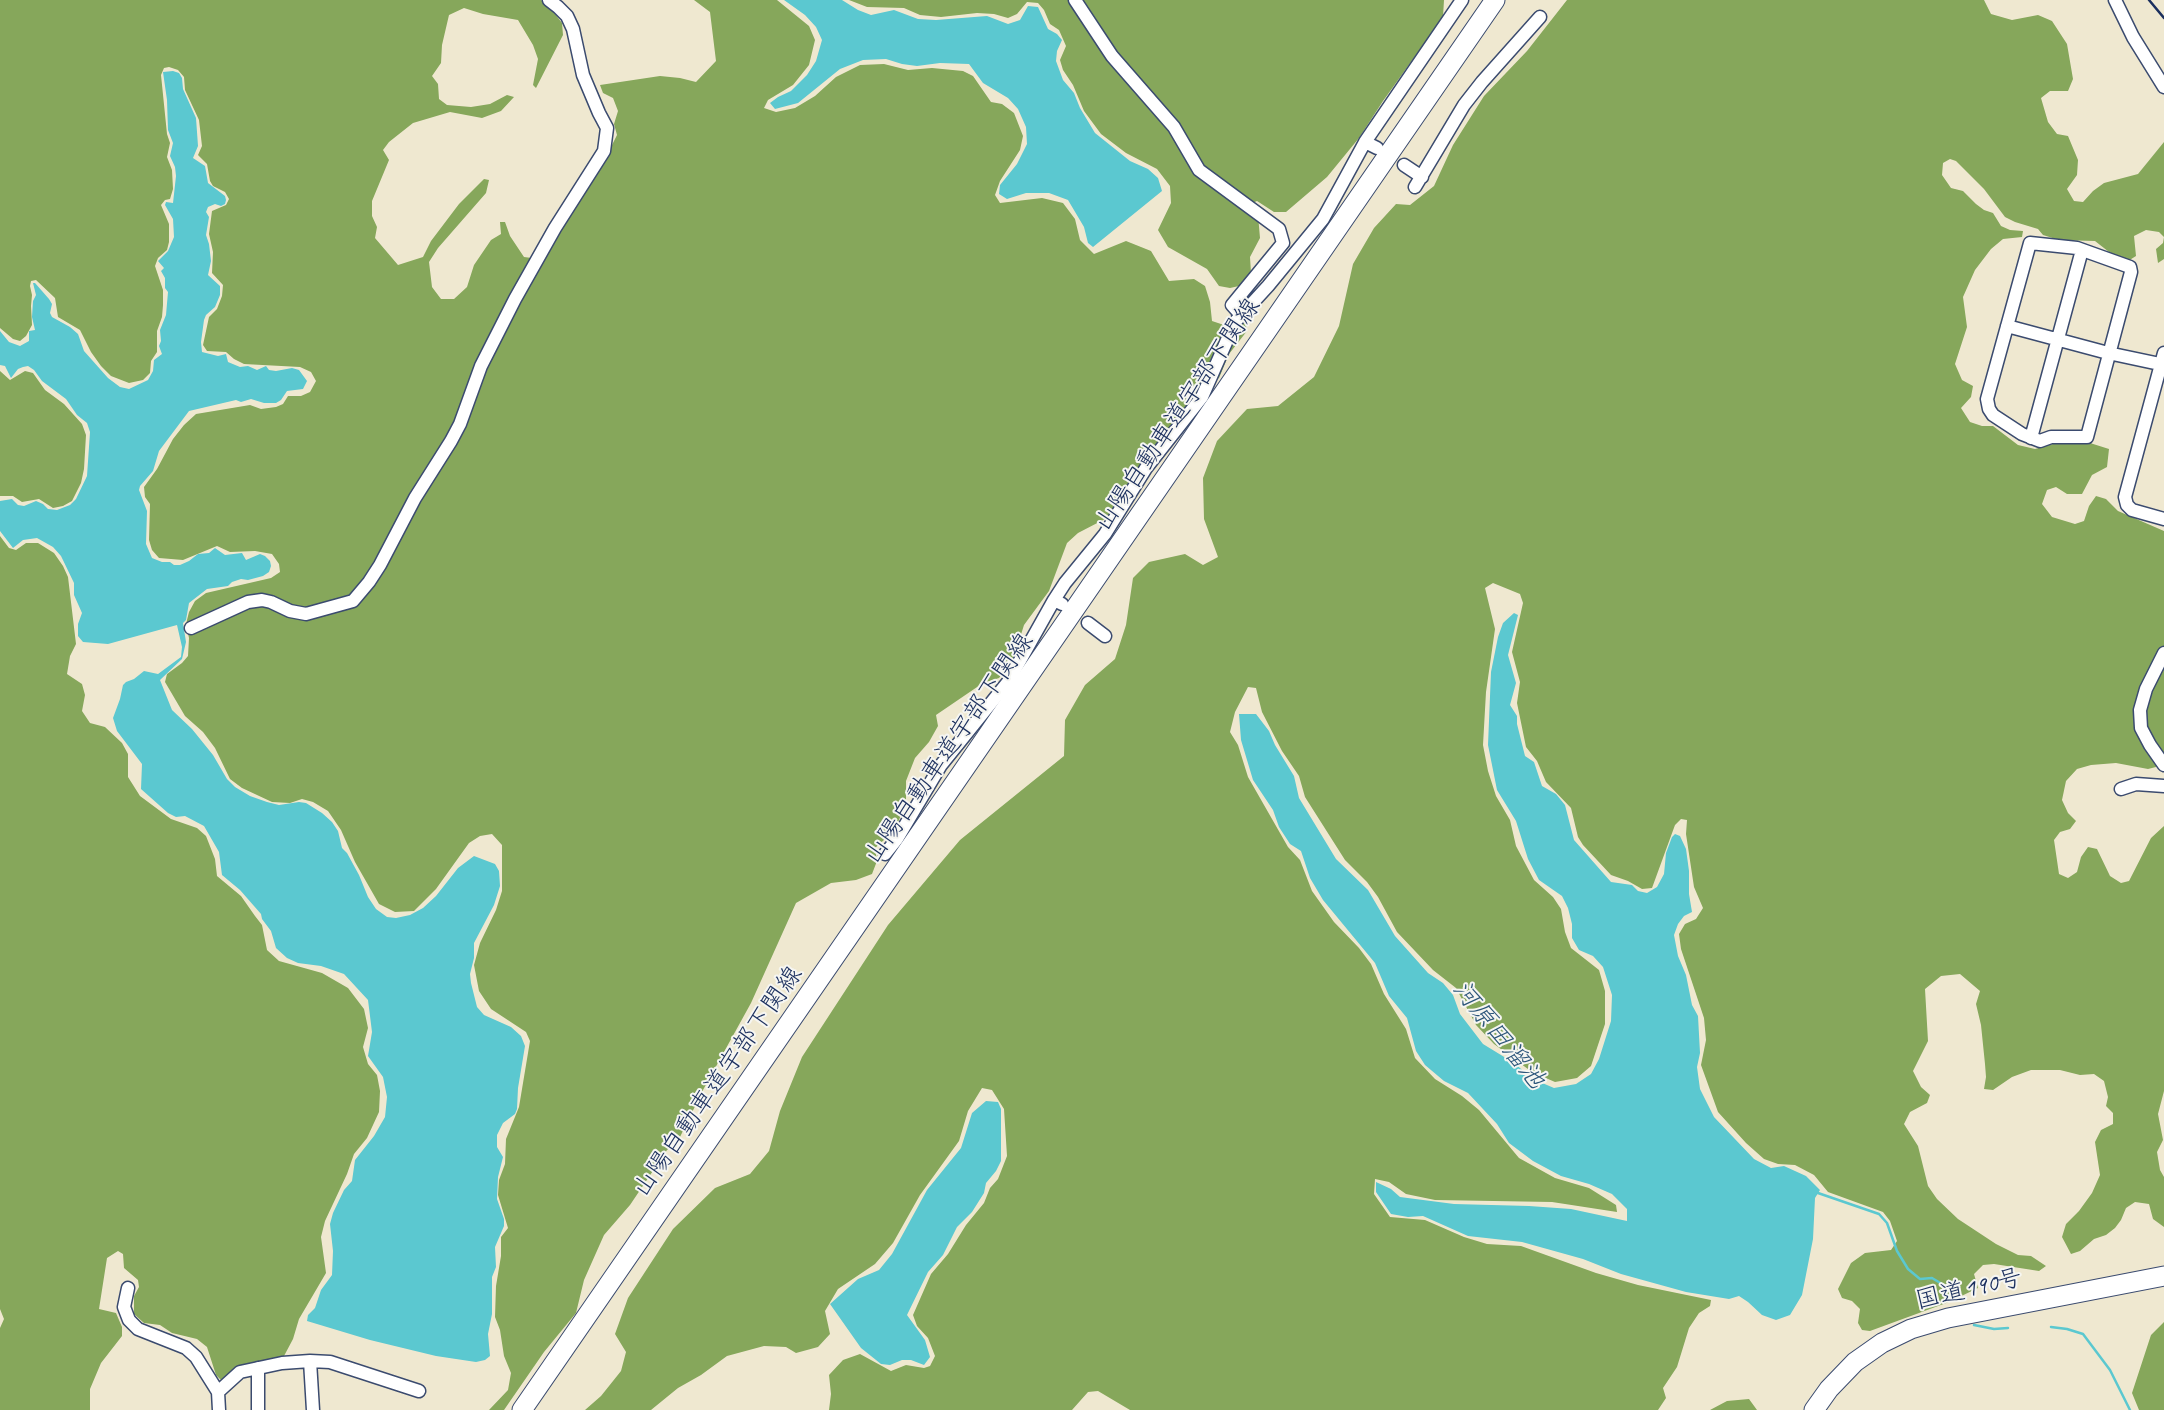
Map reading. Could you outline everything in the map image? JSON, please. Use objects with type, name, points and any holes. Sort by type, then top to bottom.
[{"type":"highway","name":"山陽自動車道宇部下関線","points":[[522,1410],[1495,0]]},
{"type":"highway","name":"山陽自動車道宇部下関線","points":[[1416,115],[1500,0]]},
{"type":"highway","name":"国道190号","points":[[1814,1410],[1829,1389],[1855,1362],[1882,1343],[1911,1329],[1958,1316],[2164,1276]]},
{"type":"street","points":[[191,628],[248,602],[262,600],[271,602],[290,612],[306,614],[353,601],[380,565],[415,498],[451,441],[460,424],[481,366],[515,299],[604,151],[607,128],[585,82],[573,30],[567,16],[549,0]]},
{"type":"street","points":[[1075,0],[1112,56],[1174,127],[1199,170],[1279,229],[1282,243],[1232,305],[1241,315]]},
{"type":"street","points":[[884,854],[896,839],[941,765],[1008,682],[1058,602],[1064,583],[1105,534],[1146,468],[1202,397],[1231,330],[1241,315],[1268,286],[1323,219],[1365,142],[1462,0]]},
{"type":"street","points":[[2115,0],[2133,37],[2164,87]]},
{"type":"street","points":[[1404,165],[1418,182],[1464,105],[1540,17]]},
{"type":"street","points":[[1365,142],[1377,148]]},
{"type":"street","points":[[2030,243],[2082,250],[2130,267],[2131,272],[2087,437],[2051,437],[2040,441],[2031,438],[1993,415],[1989,409],[1988,399],[2007,326],[2030,243]]},
{"type":"street","points":[[2031,438],[2082,250]]},
{"type":"street","points":[[2007,326],[2108,353],[2163,361],[2125,497],[2127,505],[2132,510],[2164,519]]},
{"type":"street","points":[[1088,623],[1105,636]]},
{"type":"street","points":[[2164,653],[2146,689],[2140,710],[2141,728],[2164,765]]},
{"type":"street","points":[[2121,789],[2136,784],[2164,786]]},
{"type":"street","points":[[128,1288],[124,1307],[129,1320],[138,1329],[186,1348],[196,1357],[218,1392],[219,1410]]},
{"type":"street","points":[[218,1392],[240,1372],[282,1363],[310,1361],[330,1362],[418,1391]]},
{"type":"street","points":[[310,1361],[313,1410]]},
{"type":"street","points":[[258,1368],[258,1410]]},
{"type":"green space","points":[[0,0],[541,0],[549,6],[562,23],[563,35],[536,88],[533,85],[538,59],[533,45],[518,20],[483,14],[464,8],[449,15],[442,45],[441,63],[432,76],[438,84],[439,99],[447,105],[471,107],[490,104],[507,95],[514,97],[501,111],[482,118],[450,112],[413,123],[389,142],[383,150],[389,160],[372,201],[372,216],[377,227],[375,238],[398,265],[423,257],[431,241],[459,204],[484,179],[489,180],[486,193],[438,248],[429,262],[432,287],[441,299],[454,299],[467,287],[474,265],[491,240],[501,234],[500,222],[505,222],[510,236],[524,257],[532,258],[549,235],[597,149],[612,145],[617,135],[614,124],[618,111],[613,98],[603,93],[600,85],[660,76],[696,82],[716,61],[710,12],[694,0],[777,0],[809,26],[815,40],[809,65],[793,85],[768,100],[764,108],[776,112],[795,108],[815,96],[836,77],[860,65],[884,64],[908,70],[932,68],[963,71],[973,76],[991,102],[1002,104],[1014,113],[1023,136],[1020,150],[1000,181],[995,195],[1000,203],[1042,198],[1063,203],[1075,219],[1080,240],[1094,254],[1126,241],[1151,251],[1169,281],[1194,279],[1205,286],[1210,302],[1212,321],[1227,326],[1245,319],[1247,331],[1229,354],[1219,378],[1205,385],[1189,402],[1130,480],[1115,508],[1105,519],[1078,533],[1067,543],[1049,591],[1024,625],[1013,660],[999,678],[983,683],[936,715],[938,726],[929,742],[915,758],[906,781],[906,804],[894,831],[875,848],[877,861],[872,874],[856,880],[831,883],[796,903],[751,1003],[703,1090],[679,1139],[667,1150],[630,1205],[604,1235],[584,1280],[576,1313],[544,1352],[504,1410],[489,1410],[508,1390],[511,1373],[504,1356],[500,1330],[495,1317],[501,1237],[508,1228],[498,1195],[499,1180],[505,1164],[506,1139],[519,1107],[530,1041],[526,1032],[491,1009],[479,991],[474,965],[480,943],[496,910],[502,891],[502,845],[492,834],[480,836],[469,843],[436,889],[414,911],[395,912],[379,904],[355,862],[341,830],[328,811],[313,802],[302,799],[290,803],[272,802],[242,788],[230,779],[215,748],[203,732],[185,716],[165,682],[167,674],[188,656],[189,638],[186,624],[189,612],[195,601],[206,593],[271,578],[280,572],[279,564],[272,554],[255,551],[230,552],[217,546],[183,560],[159,558],[152,550],[149,540],[150,504],[145,497],[144,487],[157,469],[173,439],[196,414],[250,405],[261,409],[276,407],[283,404],[288,396],[301,396],[310,392],[316,381],[311,372],[300,367],[244,364],[226,352],[207,351],[203,345],[209,317],[217,309],[222,296],[223,285],[212,273],[213,252],[209,234],[212,211],[226,205],[229,199],[225,192],[213,186],[210,181],[207,164],[198,155],[202,146],[199,120],[185,90],[184,77],[178,70],[169,67],[164,68],[161,75],[167,134],[170,143],[167,157],[172,170],[173,189],[170,199],[165,200],[161,205],[169,224],[169,242],[167,250],[158,258],[155,266],[163,290],[163,305],[162,317],[157,331],[157,352],[151,361],[150,373],[143,380],[129,383],[111,376],[91,352],[80,330],[58,317],[55,298],[36,280],[31,281],[30,286],[32,295],[32,325],[26,336],[20,341],[13,339],[0,328]]},
{"type":"green space","points":[[849,0],[1444,0],[1443,17],[1359,138],[1327,177],[1286,212],[1274,212],[1257,201],[1248,205],[1258,215],[1260,238],[1250,257],[1251,273],[1239,286],[1230,288],[1219,286],[1207,269],[1168,247],[1158,230],[1171,203],[1170,186],[1157,169],[1126,153],[1101,134],[1084,111],[1073,85],[1063,70],[1060,60],[1066,46],[1059,30],[1050,24],[1044,10],[1038,3],[1027,2],[1017,14],[1008,18],[994,14],[977,13],[941,17],[920,15],[904,8],[867,7]]},
{"type":"green space","points":[[1567,0],[1984,0],[1991,14],[2012,20],[2038,15],[2052,21],[2067,44],[2073,79],[2068,91],[2050,91],[2041,98],[2048,122],[2057,134],[2068,136],[2078,160],[2077,175],[2067,189],[2074,201],[2083,202],[2104,183],[2138,174],[2164,142],[2164,237],[2159,232],[2146,230],[2134,236],[2136,256],[2128,261],[2109,252],[2095,241],[2059,240],[2043,235],[2038,229],[2005,217],[1984,189],[1956,161],[1950,159],[1943,163],[1942,175],[1951,188],[1963,191],[1984,210],[1993,213],[2001,226],[2010,230],[2023,231],[2022,237],[2003,239],[1991,249],[1975,270],[1963,297],[1967,327],[1955,364],[1962,380],[1973,386],[1971,397],[1961,408],[1970,422],[1982,426],[1993,426],[2018,445],[2035,449],[2053,444],[2090,443],[2109,449],[2107,467],[2092,475],[2082,494],[2067,494],[2056,487],[2047,490],[2042,504],[2052,517],[2075,524],[2084,521],[2089,506],[2096,496],[2106,499],[2118,511],[2164,531],[2164,754],[2156,761],[2156,767],[2148,769],[2116,763],[2091,765],[2077,769],[2066,781],[2062,800],[2068,813],[2076,821],[2070,829],[2060,832],[2054,840],[2059,874],[2068,878],[2077,872],[2081,857],[2088,847],[2097,849],[2110,876],[2121,883],[2129,881],[2151,838],[2164,826],[2164,1091],[2158,1114],[2163,1140],[2157,1152],[2160,1170],[2164,1177],[2164,1227],[2153,1219],[2149,1204],[2135,1202],[2126,1208],[2115,1228],[2106,1235],[2094,1239],[2080,1251],[2071,1254],[2062,1237],[2066,1224],[2079,1211],[2092,1193],[2100,1175],[2095,1142],[2101,1130],[2113,1124],[2113,1113],[2106,1106],[2108,1097],[2104,1081],[2094,1074],[2080,1075],[2060,1070],[2031,1070],[2012,1077],[1993,1090],[1984,1089],[1986,1077],[1985,1064],[1981,1025],[1976,1004],[1980,991],[1960,974],[1941,976],[1925,989],[1928,1041],[1913,1071],[1921,1087],[1930,1095],[1927,1103],[1910,1112],[1904,1124],[1918,1146],[1928,1186],[1937,1199],[1958,1219],[1996,1244],[2018,1255],[2031,1256],[2046,1266],[2039,1271],[1994,1264],[1983,1265],[1974,1274],[1978,1288],[1949,1302],[1870,1331],[1862,1330],[1858,1323],[1860,1309],[1852,1301],[1842,1298],[1838,1289],[1851,1263],[1865,1253],[1891,1250],[1897,1241],[1890,1221],[1883,1212],[1828,1192],[1814,1175],[1795,1165],[1778,1164],[1764,1159],[1746,1143],[1718,1112],[1701,1065],[1706,1040],[1704,1018],[1681,949],[1679,934],[1685,924],[1696,919],[1703,908],[1694,887],[1686,834],[1687,820],[1681,819],[1675,825],[1652,888],[1642,889],[1628,881],[1611,875],[1583,845],[1578,837],[1571,808],[1546,782],[1537,761],[1526,747],[1517,703],[1520,682],[1512,652],[1523,603],[1520,594],[1493,583],[1485,588],[1495,629],[1486,692],[1483,745],[1488,771],[1496,796],[1510,820],[1516,846],[1534,880],[1553,897],[1561,909],[1565,932],[1571,948],[1599,970],[1605,991],[1605,1024],[1591,1066],[1577,1078],[1555,1082],[1532,1072],[1494,1044],[1476,1025],[1456,988],[1433,970],[1397,932],[1378,897],[1367,882],[1345,860],[1305,797],[1299,776],[1282,751],[1262,712],[1256,688],[1248,687],[1235,712],[1230,732],[1238,745],[1248,777],[1288,847],[1300,860],[1312,891],[1334,922],[1359,948],[1371,964],[1384,994],[1406,1029],[1415,1058],[1435,1079],[1462,1096],[1479,1110],[1519,1158],[1555,1178],[1589,1188],[1616,1205],[1617,1212],[1552,1202],[1435,1200],[1406,1194],[1389,1182],[1375,1179],[1374,1194],[1390,1217],[1425,1220],[1464,1237],[1487,1244],[1521,1246],[1596,1273],[1638,1285],[1711,1300],[1710,1306],[1699,1313],[1689,1328],[1677,1367],[1663,1388],[1666,1398],[1658,1410],[1130,1410],[1098,1391],[1088,1392],[1072,1410],[829,1410],[831,1394],[829,1375],[843,1360],[860,1354],[891,1371],[906,1365],[924,1368],[930,1366],[935,1356],[928,1338],[917,1326],[913,1315],[931,1274],[948,1254],[966,1225],[984,1203],[990,1188],[998,1179],[1007,1156],[1004,1109],[992,1090],[982,1088],[968,1111],[959,1141],[920,1195],[893,1243],[875,1264],[838,1289],[825,1311],[830,1334],[818,1347],[796,1353],[786,1347],[764,1346],[727,1356],[701,1375],[678,1388],[651,1410],[585,1410],[601,1396],[621,1371],[626,1352],[615,1334],[628,1298],[673,1229],[715,1188],[750,1174],[769,1151],[780,1111],[802,1057],[888,925],[960,840],[1064,756],[1065,720],[1085,685],[1115,659],[1126,625],[1133,578],[1149,562],[1185,554],[1203,565],[1218,557],[1204,519],[1203,478],[1217,441],[1247,409],[1278,406],[1314,377],[1339,326],[1353,264],[1374,228],[1396,204],[1410,205],[1434,186],[1453,145],[1484,96],[1527,51]]},
{"type":"green space","points":[[2164,237],[2164,259],[2158,263],[2156,249],[2163,243]]},
{"type":"green space","points":[[0,371],[10,380],[25,371],[33,373],[45,390],[64,404],[82,424],[86,435],[84,469],[81,483],[72,501],[63,506],[53,508],[39,499],[22,502],[13,496],[0,496]]},
{"type":"green space","points":[[0,536],[9,548],[16,550],[26,543],[38,543],[54,553],[63,566],[68,577],[76,644],[70,656],[67,674],[82,684],[85,695],[82,711],[90,723],[105,727],[122,743],[128,754],[128,777],[140,796],[171,819],[197,828],[206,836],[215,859],[217,876],[241,896],[262,925],[267,950],[279,961],[322,973],[348,988],[364,1009],[368,1028],[363,1047],[368,1064],[377,1075],[380,1091],[379,1112],[367,1138],[354,1154],[347,1174],[325,1221],[321,1237],[326,1273],[299,1319],[293,1339],[284,1356],[248,1364],[223,1382],[216,1375],[207,1347],[197,1339],[172,1333],[160,1325],[144,1323],[134,1314],[134,1296],[139,1287],[138,1280],[124,1268],[123,1254],[118,1251],[107,1258],[99,1309],[116,1313],[122,1327],[122,1336],[101,1363],[90,1389],[90,1410],[0,1410],[0,1328],[4,1319],[0,1309]]},
{"type":"green space","points":[[2164,1322],[2164,1410],[2139,1410],[2132,1393],[2151,1335]]},
{"type":"green space","points":[[1749,1399],[1757,1410],[1710,1410],[1727,1401]]},
{"type":"water","points":[[784,0],[842,0],[858,10],[871,15],[894,10],[918,19],[936,20],[987,16],[1008,24],[1020,20],[1028,6],[1038,7],[1048,29],[1057,34],[1062,40],[1057,51],[1056,61],[1063,80],[1074,93],[1080,108],[1095,133],[1130,161],[1148,169],[1158,178],[1162,191],[1093,247],[1088,243],[1084,227],[1068,200],[1049,193],[1026,193],[1007,199],[999,194],[1000,185],[1017,164],[1027,144],[1026,127],[1018,109],[1008,98],[983,83],[969,64],[940,63],[917,66],[886,59],[863,60],[840,69],[798,103],[775,109],[770,103],[791,91],[807,75],[816,61],[822,40],[816,27],[805,15]]},
{"type":"water","points":[[173,71],[179,73],[182,78],[183,89],[196,118],[198,146],[193,158],[205,166],[208,183],[225,196],[226,200],[225,204],[221,206],[215,204],[208,207],[206,212],[209,217],[206,235],[211,261],[208,275],[220,286],[220,295],[215,307],[206,315],[204,320],[201,342],[202,352],[218,356],[226,354],[228,362],[240,367],[248,366],[257,370],[266,366],[269,370],[276,371],[292,368],[299,370],[307,381],[303,389],[287,391],[281,400],[276,403],[264,403],[251,399],[241,402],[236,400],[189,411],[159,451],[153,471],[140,486],[139,490],[147,511],[146,544],[152,558],[180,565],[198,554],[209,553],[215,548],[225,555],[242,553],[246,560],[260,554],[270,561],[271,566],[269,572],[263,576],[248,580],[241,579],[232,582],[228,586],[207,589],[189,603],[186,620],[183,623],[186,642],[182,659],[160,680],[172,710],[192,729],[213,755],[227,779],[235,787],[250,796],[279,805],[299,802],[306,803],[332,822],[338,831],[342,848],[347,853],[359,875],[368,897],[376,909],[387,917],[396,918],[410,915],[423,908],[436,896],[458,868],[474,856],[495,864],[499,871],[500,886],[494,905],[474,943],[474,958],[470,974],[471,983],[477,1007],[484,1015],[511,1027],[521,1036],[525,1046],[518,1088],[517,1109],[515,1114],[503,1123],[497,1135],[497,1147],[503,1157],[498,1177],[497,1199],[504,1219],[504,1226],[495,1247],[496,1267],[492,1277],[492,1314],[488,1334],[490,1356],[485,1360],[476,1362],[436,1356],[370,1340],[307,1321],[308,1315],[315,1308],[321,1290],[332,1275],[333,1251],[330,1224],[333,1213],[344,1190],[352,1181],[355,1160],[374,1136],[385,1117],[387,1097],[383,1077],[368,1056],[372,1032],[368,1000],[344,974],[321,966],[298,963],[287,958],[276,948],[271,931],[262,919],[261,914],[240,890],[222,875],[219,852],[204,826],[185,816],[176,817],[168,813],[141,789],[142,764],[117,731],[113,718],[123,685],[126,682],[134,679],[144,671],[158,674],[181,657],[182,647],[177,625],[108,644],[83,642],[78,636],[78,624],[82,613],[74,595],[74,583],[61,556],[53,547],[37,538],[23,540],[13,548],[0,531],[0,501],[12,499],[18,505],[24,506],[36,501],[48,509],[57,510],[70,505],[76,499],[87,476],[90,432],[87,423],[77,415],[66,399],[42,381],[34,370],[28,366],[18,369],[11,378],[5,366],[0,365],[0,331],[9,342],[20,346],[29,341],[29,331],[35,330],[32,317],[33,301],[36,295],[33,283],[52,304],[50,313],[52,317],[78,334],[84,351],[108,378],[120,387],[129,389],[148,380],[153,371],[154,360],[162,354],[159,346],[161,341],[160,330],[166,315],[168,292],[165,288],[165,278],[161,271],[164,268],[158,261],[168,251],[174,237],[173,219],[165,205],[166,202],[173,203],[176,176],[175,167],[170,156],[173,143],[168,130],[167,100],[163,72]]},
{"type":"water","points":[[1514,613],[1518,615],[1508,655],[1516,683],[1510,705],[1517,716],[1517,724],[1525,756],[1534,762],[1542,786],[1556,794],[1565,805],[1574,840],[1611,882],[1632,885],[1638,891],[1647,893],[1657,887],[1664,874],[1666,853],[1675,834],[1680,836],[1686,849],[1692,912],[1684,916],[1678,924],[1674,935],[1678,956],[1686,975],[1692,1005],[1698,1016],[1700,1053],[1697,1067],[1700,1089],[1714,1117],[1754,1159],[1771,1168],[1784,1166],[1806,1176],[1820,1190],[1815,1198],[1813,1239],[1802,1295],[1790,1315],[1776,1320],[1762,1315],[1739,1296],[1729,1299],[1686,1292],[1621,1274],[1583,1259],[1522,1242],[1468,1236],[1423,1216],[1408,1217],[1391,1214],[1376,1192],[1376,1182],[1391,1189],[1400,1197],[1454,1204],[1571,1209],[1627,1221],[1627,1209],[1612,1194],[1589,1184],[1561,1176],[1533,1161],[1509,1143],[1497,1124],[1468,1093],[1444,1081],[1425,1065],[1416,1051],[1407,1018],[1389,996],[1375,963],[1323,900],[1310,878],[1301,851],[1290,844],[1279,827],[1273,810],[1253,780],[1241,740],[1239,714],[1256,714],[1269,731],[1275,745],[1294,776],[1299,798],[1336,859],[1368,890],[1395,936],[1428,973],[1443,983],[1453,995],[1460,1014],[1483,1044],[1514,1063],[1533,1079],[1554,1088],[1576,1084],[1591,1074],[1599,1059],[1611,1021],[1612,995],[1603,967],[1593,956],[1579,950],[1572,938],[1572,924],[1568,908],[1562,896],[1539,880],[1528,859],[1516,821],[1497,790],[1488,745],[1491,672],[1498,637],[1503,623]]},
{"type":"water","points":[[986,1101],[998,1102],[1001,1109],[1001,1161],[996,1171],[986,1183],[984,1193],[972,1212],[957,1227],[943,1255],[928,1272],[907,1315],[925,1340],[930,1357],[924,1365],[911,1360],[902,1360],[890,1365],[881,1364],[861,1348],[830,1304],[858,1279],[879,1270],[892,1254],[927,1190],[961,1148],[972,1113]]},
{"type":"waterway","points":[[1818,1193],[1879,1214],[1887,1223],[1897,1251],[1908,1269],[1920,1279],[1932,1278],[1947,1287],[1961,1299]]},
{"type":"waterway","points":[[1974,1325],[1994,1329],[2008,1328]]},
{"type":"waterway","points":[[2051,1327],[2083,1334],[2110,1370],[2130,1410]]},
{"type":"railway","points":[[2149,0],[2164,18]]},
{"type":"water label","name":"河原田溜池","points":[[1498,1035]]}]
